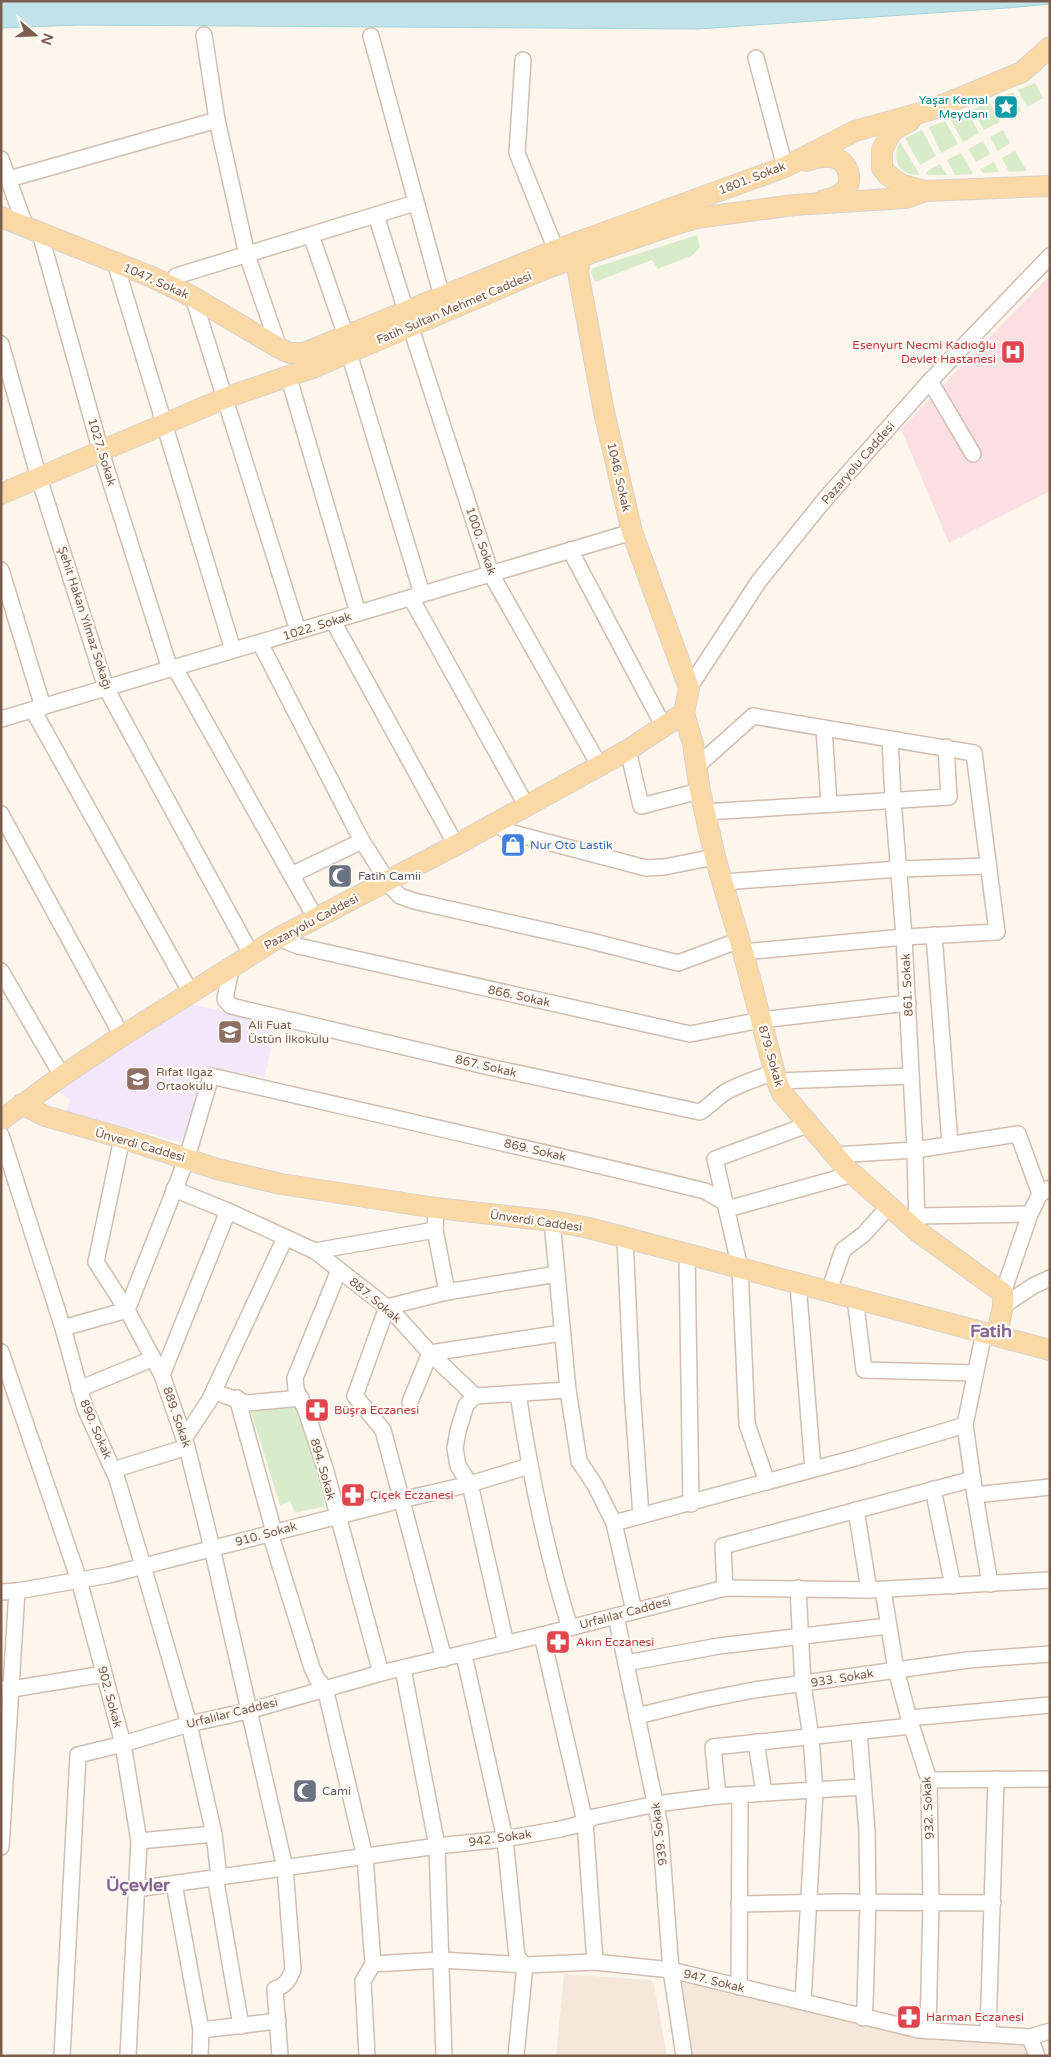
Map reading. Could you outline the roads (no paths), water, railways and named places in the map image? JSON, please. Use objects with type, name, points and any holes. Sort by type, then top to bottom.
[{"type":"main road","points":[[1022,72],[1050,46]]},
{"type":"main road","points":[[1050,63],[1022,72],[927,111],[892,131],[882,150],[881,159],[882,168],[894,180],[925,191],[1050,186]]},
{"type":"main road","name":"1801. Sokak","points":[[580,247],[785,167],[855,131],[927,111]]},
{"type":"main road","points":[[785,167],[830,156],[839,159],[846,165],[849,172],[847,187],[842,193],[832,198],[812,203]]},
{"type":"main road","name":"Fatih Sultan Mehmet Caddesi","points":[[409,319],[442,297],[556,250],[580,247],[697,218],[812,203],[905,198],[925,191]]},
{"type":"main road","name":"1047. Sokak","points":[[1,217],[172,286],[279,348],[290,353],[304,353]]},
{"type":"main road","name":"Fatih Sultan Mehmet Caddesi","points":[[304,353],[348,344],[409,319],[547,268],[580,247]]},
{"type":"main road","name":"1046. Sokak","points":[[580,247],[578,272],[604,412],[632,532],[690,688]]},
{"type":"main road","name":"Fatih Sultan Mehmet Caddesi","points":[[1,494],[225,398],[315,367],[348,344]]},
{"type":"main road","name":"879. Sokak","points":[[690,688],[684,713],[693,744],[700,790],[715,857],[741,946],[775,1077],[782,1093],[807,1125],[853,1174],[889,1206],[917,1224],[1003,1299]]},
{"type":"main road","name":"Pazaryolu Caddesi","points":[[1,1120],[122,1036],[251,954],[456,845],[628,750],[684,713]]},
{"type":"main road","name":"Ünverdi Caddesi","points":[[22,1104],[45,1116],[187,1158],[217,1169],[281,1184],[436,1208],[552,1221],[625,1238],[1050,1350]]},
{"type":"main road","points":[[990,1333],[1003,1299]]},
{"type":"street","points":[[204,35],[217,120],[246,254],[279,348]]},
{"type":"street","points":[[371,36],[442,297]]},
{"type":"street","points":[[756,58],[785,167]]},
{"type":"street","points":[[523,60],[517,153],[556,250]]},
{"type":"street","points":[[9,179],[217,120]]},
{"type":"street","name":"1027. Sokak","points":[[1,159],[33,231],[101,452],[173,668],[316,919]]},
{"type":"street","points":[[172,286],[176,276],[415,203]]},
{"type":"street","name":"1000. Sokak","points":[[376,215],[491,574],[599,765]]},
{"type":"street","points":[[311,235],[348,344],[416,596],[526,805]]},
{"type":"street","name":"Pazaryolu Caddesi","points":[[690,688],[759,582],[826,498],[930,381],[1050,256]]},
{"type":"street","points":[[116,262],[234,650]]},
{"type":"street","points":[[193,297],[298,631]]},
{"type":"street","name":"Şehit Hakan Yılmaz Sokağı","points":[[1,344],[38,478],[106,688],[251,954]]},
{"type":"street","points":[[288,375],[358,614]]},
{"type":"street","points":[[930,381],[972,454]]},
{"type":"street","name":"1022. Sokak","points":[[1,719],[632,532]]},
{"type":"street","points":[[570,550],[664,727]]},
{"type":"street","points":[[1,570],[38,708],[191,993]]},
{"type":"street","points":[[334,621],[456,845]]},
{"type":"street","points":[[260,643],[362,841],[387,881],[400,896],[414,901],[587,940],[678,963],[741,946],[997,932],[974,753],[753,716],[696,767]]},
{"type":"street","points":[[824,728],[829,804]]},
{"type":"street","name":"861. Sokak","points":[[890,739],[908,1003],[917,1224]]},
{"type":"street","points":[[705,812],[949,797],[946,748]]},
{"type":"street","points":[[628,750],[641,806],[700,790]]},
{"type":"street","points":[[1,814],[122,1036]]},
{"type":"street","points":[[494,823],[509,832],[646,868],[664,867],[715,857]]},
{"type":"street","points":[[291,875],[362,841]]},
{"type":"street","points":[[723,882],[899,869],[988,866]]},
{"type":"street","points":[[934,935],[950,1144]]},
{"type":"street","name":"866. Sokak","points":[[278,938],[307,948],[690,1034],[761,1020],[908,1003]]},
{"type":"street","name":"867. Sokak","points":[[231,968],[224,999],[231,1006],[489,1067],[700,1112],[729,1090],[775,1077]]},
{"type":"street","points":[[1,971],[62,1076]]},
{"type":"street","name":"869. Sokak","points":[[187,1158],[211,1076],[533,1149],[705,1191],[731,1208],[853,1174]]},
{"type":"street","points":[[775,1077],[911,1076]]},
{"type":"street","points":[[767,1482],[747,1424],[740,1268],[715,1159],[807,1125]]},
{"type":"street","points":[[835,1156],[915,1150],[1018,1134],[1045,1191],[1030,1214],[1003,1299]]},
{"type":"street","name":"890. Sokak","points":[[1,1135],[63,1328],[85,1408],[113,1470],[144,1566],[189,1724],[214,1834],[219,1876],[216,1882],[241,2026]]},
{"type":"street","name":"889. Sokak","points":[[122,1138],[96,1262],[127,1310],[162,1375],[185,1442],[212,1548],[285,1868],[293,1970],[289,1979],[282,1987],[275,1988],[278,2020]]},
{"type":"street","points":[[63,1328],[127,1310],[187,1158]]},
{"type":"street","name":"887. Sokak","points":[[174,1189],[228,1211],[315,1251],[387,1307],[430,1353],[475,1396]]},
{"type":"street","points":[[829,1292],[843,1250],[864,1234],[889,1206]]},
{"type":"street","points":[[436,1208],[435,1230],[447,1292]]},
{"type":"street","points":[[162,1375],[228,1211]]},
{"type":"street","points":[[917,1224],[1030,1214]]},
{"type":"street","points":[[552,1221],[568,1390],[579,1461],[595,1485],[614,1523],[634,1611]]},
{"type":"street","points":[[315,1251],[435,1230]]},
{"type":"street","points":[[113,1470],[185,1442],[214,1392],[285,1238]]},
{"type":"street","points":[[625,1238],[632,1389],[641,1516]]},
{"type":"street","points":[[687,1255],[691,1504]]},
{"type":"street","name":"894. Sokak","points":[[339,1270],[295,1378],[296,1389],[301,1398],[324,1468],[381,1673]]},
{"type":"street","points":[[444,1659],[382,1430],[355,1396],[387,1307],[447,1292],[557,1274]]},
{"type":"street","points":[[1003,1299],[1050,1278]]},
{"type":"street","points":[[798,1283],[813,1469]]},
{"type":"street","points":[[856,1298],[864,1370],[975,1373]]},
{"type":"street","points":[[410,1402],[430,1353],[562,1333]]},
{"type":"street","points":[[990,1333],[975,1373],[966,1425],[972,1479],[990,1584]]},
{"type":"street","name":"902. Sokak","points":[[1,1352],[5,1371],[79,1580],[123,1744],[139,1841],[128,2056]]},
{"type":"street","points":[[79,1389],[152,1359]]},
{"type":"street","points":[[506,1644],[470,1484],[458,1466],[455,1448],[458,1431],[466,1406],[475,1396],[568,1390]]},
{"type":"street","points":[[214,1392],[248,1403],[301,1398]]},
{"type":"street","points":[[518,1394],[529,1466],[556,1583],[570,1628]]},
{"type":"street","points":[[237,1398],[272,1532],[312,1668],[317,1679],[325,1688],[365,1857],[373,1964],[363,1981],[367,2056]]},
{"type":"street","points":[[614,1523],[691,1504],[966,1425]]},
{"type":"street","name":"910. Sokak","points":[[6,1588],[109,1575],[272,1532],[470,1484],[529,1466]]},
{"type":"street","points":[[725,1588],[723,1546],[972,1479]]},
{"type":"street","points":[[975,1495],[1050,1487]]},
{"type":"street","points":[[933,1489],[953,1586]]},
{"type":"street","name":"932. Sokak","points":[[856,1510],[876,1590],[888,1626],[896,1670],[910,1722],[929,1780],[931,1903],[928,2031]]},
{"type":"street","name":"Urfalılar Caddesi","points":[[62,2056],[78,1755],[123,1744],[189,1724],[248,1711],[381,1673],[542,1636],[725,1588],[876,1590],[1050,1580]]},
{"type":"street","points":[[1,1847],[6,1689],[6,1588]]},
{"type":"street","points":[[798,1588],[802,1685],[810,1737],[815,1791],[803,2002]]},
{"type":"street","name":"939. Sokak","points":[[616,1616],[656,1804],[671,1970],[684,2056]]},
{"type":"street","points":[[626,1663],[719,1646],[888,1626]]},
{"type":"street","points":[[542,1636],[585,1822],[595,1962]]},
{"type":"street","name":"933. Sokak","points":[[637,1716],[754,1690],[802,1685],[968,1660],[1050,1654]]},
{"type":"street","points":[[464,1655],[505,1839],[518,1957],[525,1965],[516,2056]]},
{"type":"street","points":[[403,1669],[437,1846],[444,2056]]},
{"type":"street","points":[[6,1689],[104,1674]]},
{"type":"street","points":[[718,1796],[713,1747],[859,1732],[910,1722],[1050,1705]]},
{"type":"street","points":[[859,1732],[867,1831],[868,1903],[863,2018]]},
{"type":"street","points":[[756,1742],[764,1794]]},
{"type":"street","points":[[988,2034],[996,1779]]},
{"type":"street","points":[[929,1780],[1050,1779]]},
{"type":"street","name":"942. Sokak","points":[[136,1888],[437,1846],[505,1839],[561,1829],[585,1822],[594,1817],[656,1804],[718,1796],[815,1791],[863,1786]]},
{"type":"street","points":[[739,1987],[740,1795]]},
{"type":"street","points":[[139,1841],[214,1834]]},
{"type":"street","points":[[174,1884],[201,2030],[200,2056]]},
{"type":"street","points":[[739,1904],[992,1904]]},
{"type":"street","name":"947. Sokak","points":[[373,1964],[441,1960],[525,1965],[595,1962],[671,1970],[863,2018],[928,2031],[1030,2037],[1050,2031]]},
{"type":"street","points":[[201,2030],[278,2020],[280,2056]]},
{"type":"street","points":[[1030,2037],[1037,2056]]},
{"type":"water","points":[[1,1],[1050,1],[1050,4],[697,29],[79,25],[1,28]]},
{"type":"place","name":"Yaşar Kemal Meydanı","points":[[1006,107]]},
{"type":"place","name":"Esenyurt Necmi Kadıoğlu Devlet Hastanesi","points":[[1013,352]]},
{"type":"place","name":"Nur Oto Lastik","points":[[513,845]]},
{"type":"place","name":"Fatih Camii","points":[[340,876]]},
{"type":"place","name":"Ali Fuat Üstün İlkokulu","points":[[230,1032]]},
{"type":"place","name":"Rıfat Ilgaz Ortaokulu","points":[[138,1079]]},
{"type":"place","name":"Büşra Eczanesi","points":[[317,1410]]},
{"type":"place","name":"Çiçek Eczanesi","points":[[353,1495]]},
{"type":"place","name":"Akın Eczanesi","points":[[558,1642]]},
{"type":"place","name":"Cami","points":[[305,1791]]},
{"type":"place","name":"Harman Eczanesi","points":[[909,2017]]},
{"type":"district","name":"Fatih","points":[[991,1331]]},
{"type":"district","name":"Üçevler","points":[[138,1885]]}]
